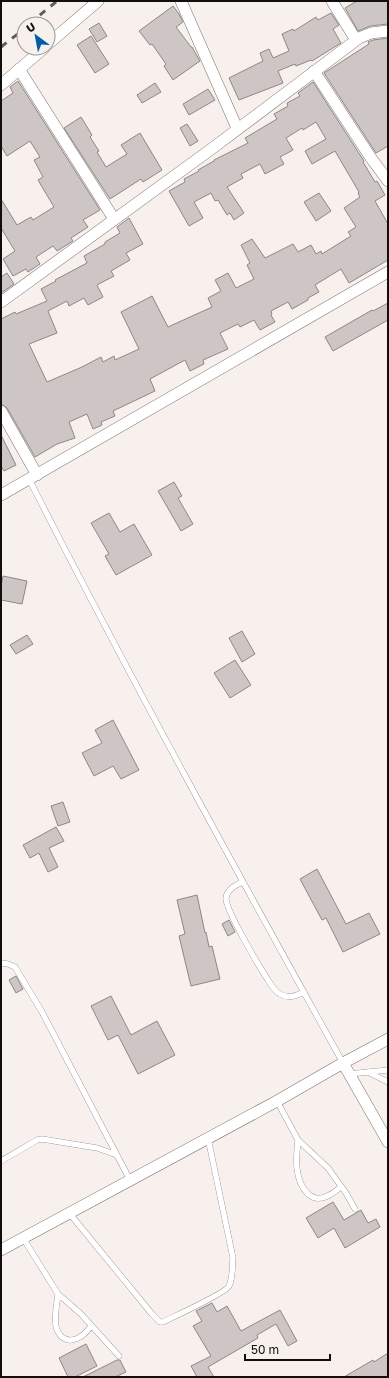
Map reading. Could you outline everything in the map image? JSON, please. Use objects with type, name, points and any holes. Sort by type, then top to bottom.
[{"type":"street","points":[[56,37],[98,1]]},
{"type":"street","points":[[181,1],[238,128]]},
{"type":"street","points":[[332,1],[356,40]]},
{"type":"street","points":[[1,302],[210,150],[356,40],[364,35],[388,31]]},
{"type":"street","points":[[1,85],[34,56]]},
{"type":"street","points":[[19,69],[114,219]]},
{"type":"street","points":[[314,71],[367,153],[388,181]]},
{"type":"street","points":[[1,495],[388,272]]},
{"type":"street","points":[[1,411],[33,477]]},
{"type":"street","points":[[1,1250],[70,1214],[388,1039]]},
{"type":"street","points":[[343,1063],[388,1142]]},
{"type":"lane","points":[[33,477],[94,606],[243,882],[343,1063]]},
{"type":"lane","points":[[243,882],[230,889],[226,896],[226,903],[243,937],[268,981],[276,990],[282,995],[290,997],[304,992]]},
{"type":"lane","points":[[1,963],[15,967],[42,1012],[130,1180]]},
{"type":"lane","points":[[349,1074],[388,1070]]},
{"type":"lane","points":[[368,1072],[388,1082]]},
{"type":"lane","points":[[277,1101],[298,1140],[328,1168],[354,1209]]},
{"type":"lane","points":[[70,1214],[160,1322],[163,1322],[203,1301],[218,1296],[229,1288],[232,1278],[233,1258],[208,1138]]},
{"type":"lane","points":[[1,1160],[37,1140],[42,1139],[97,1148],[117,1155]]},
{"type":"lane","points":[[298,1140],[296,1161],[299,1180],[309,1196],[316,1198],[327,1196],[341,1187]]},
{"type":"lane","points":[[23,1238],[58,1294],[81,1314],[118,1356]]},
{"type":"lane","points":[[58,1294],[56,1327],[64,1338],[71,1340],[79,1338],[87,1332],[91,1326]]},
{"type":"building","points":[[357,1],[388,1],[388,24],[370,26],[358,31],[345,8]]},
{"type":"building","points":[[173,6],[183,22],[176,27],[192,47],[200,61],[173,80],[164,66],[166,64],[152,44],[150,45],[139,31]]},
{"type":"building","points":[[331,13],[339,25],[333,29],[341,43],[312,61],[311,60],[296,66],[295,64],[278,71],[283,83],[239,100],[229,78],[263,61],[260,53],[269,49],[273,58],[289,51],[282,34],[293,29],[294,31],[316,17],[318,20]]},
{"type":"building","points":[[99,23],[107,36],[97,42],[89,29]]},
{"type":"building","points":[[91,36],[109,64],[95,73],[77,45]]},
{"type":"building","points":[[388,38],[388,146],[376,153],[324,73],[369,44],[368,42]]},
{"type":"building","points":[[18,81],[100,210],[83,220],[88,227],[71,238],[73,241],[57,251],[53,246],[36,257],[40,264],[28,272],[26,269],[13,276],[3,259],[15,251],[1,228],[1,199],[17,225],[31,217],[33,220],[54,207],[38,180],[43,177],[34,160],[40,157],[30,141],[7,156],[1,146],[1,101],[13,93],[10,87]]},
{"type":"building","points":[[313,82],[364,161],[363,162],[375,182],[377,181],[385,195],[375,201],[388,224],[388,260],[349,283],[341,269],[315,285],[319,292],[308,298],[308,300],[292,309],[288,302],[271,311],[271,315],[275,322],[260,330],[254,320],[240,327],[238,324],[220,333],[228,349],[203,360],[204,364],[190,371],[185,360],[150,379],[155,391],[113,411],[115,416],[101,422],[102,425],[93,429],[87,414],[69,422],[75,438],[57,444],[35,457],[7,408],[1,404],[1,319],[15,312],[16,314],[47,301],[41,289],[87,263],[84,256],[120,233],[117,227],[129,218],[143,244],[126,253],[130,260],[111,271],[114,276],[97,285],[103,297],[88,305],[84,298],[69,306],[67,301],[48,311],[57,333],[29,344],[47,382],[101,357],[103,362],[114,356],[115,360],[139,349],[121,312],[152,296],[168,327],[212,307],[208,298],[221,291],[215,280],[228,273],[236,288],[254,279],[247,265],[250,263],[241,245],[252,239],[265,258],[293,244],[298,252],[311,245],[316,254],[321,251],[322,254],[351,236],[348,232],[356,227],[344,208],[360,197],[359,192],[335,151],[312,164],[305,151],[326,139],[316,122],[303,130],[302,128],[286,138],[293,150],[280,157],[284,164],[265,174],[260,164],[241,174],[243,178],[227,187],[244,213],[234,220],[230,213],[227,215],[218,200],[215,201],[211,193],[194,202],[203,218],[189,226],[169,191],[185,182],[184,179],[199,171],[198,170],[214,160],[248,143],[245,138],[277,119],[274,114],[288,106],[287,103],[300,96],[298,93]]},
{"type":"building","points":[[155,83],[161,92],[142,103],[137,95]]},
{"type":"building","points":[[208,89],[215,100],[189,115],[183,104]]},
{"type":"building","points":[[81,117],[92,135],[90,137],[99,151],[97,152],[106,167],[127,154],[121,145],[140,133],[162,170],[143,182],[141,179],[110,199],[64,128]]},
{"type":"building","points":[[187,124],[198,141],[190,146],[180,128]]},
{"type":"building","points":[[319,193],[331,211],[316,221],[304,202]]},
{"type":"building","points":[[7,273],[14,284],[1,293],[1,277]]},
{"type":"building","points":[[388,303],[388,320],[333,351],[325,337],[372,310],[373,311]]},
{"type":"building","points":[[1,435],[16,465],[4,471],[1,466]]},
{"type":"building","points":[[174,482],[182,496],[178,498],[193,524],[181,531],[158,491]]},
{"type":"building","points":[[109,513],[120,532],[134,524],[152,555],[116,575],[105,556],[109,554],[91,523]]},
{"type":"building","points":[[3,576],[27,581],[22,604],[1,600]]},
{"type":"building","points":[[242,631],[255,654],[242,662],[229,638]]},
{"type":"building","points":[[27,635],[33,644],[16,654],[10,645]]},
{"type":"building","points":[[235,660],[251,685],[230,698],[214,673]]},
{"type":"building","points":[[113,720],[139,770],[121,779],[113,766],[94,776],[82,753],[102,743],[95,730]]},
{"type":"building","points":[[63,802],[70,822],[58,826],[51,806]]},
{"type":"building","points":[[56,827],[64,841],[49,848],[58,867],[48,872],[39,853],[30,858],[23,845]]},
{"type":"building","points":[[317,869],[346,924],[369,913],[380,934],[343,952],[326,918],[322,920],[300,879]]},
{"type":"building","points":[[197,895],[205,933],[206,932],[209,947],[212,946],[220,979],[191,986],[179,936],[185,934],[177,900]]},
{"type":"building","points":[[229,920],[235,932],[228,936],[222,924]]},
{"type":"building","points":[[16,976],[23,989],[16,993],[9,980]]},
{"type":"building","points":[[111,996],[131,1035],[157,1021],[175,1055],[138,1074],[118,1035],[108,1040],[91,1006]]},
{"type":"building","points":[[333,1202],[344,1220],[361,1210],[368,1223],[376,1219],[380,1227],[345,1248],[334,1228],[318,1238],[306,1218]]},
{"type":"building","points":[[212,1303],[217,1312],[227,1306],[241,1331],[280,1310],[297,1341],[288,1346],[276,1324],[257,1335],[258,1338],[208,1367],[214,1377],[197,1377],[191,1366],[211,1356],[193,1326],[202,1321],[196,1311]]},
{"type":"building","points":[[86,1344],[97,1366],[75,1377],[68,1377],[59,1358]]},
{"type":"building","points":[[388,1353],[388,1377],[344,1377],[373,1360],[374,1362]]},
{"type":"building","points":[[117,1360],[120,1360],[126,1372],[115,1377],[83,1377]]},
{"type":"railway","points":[[39,16],[57,1]]},
{"type":"railway","points":[[1,47],[16,35]]}]
